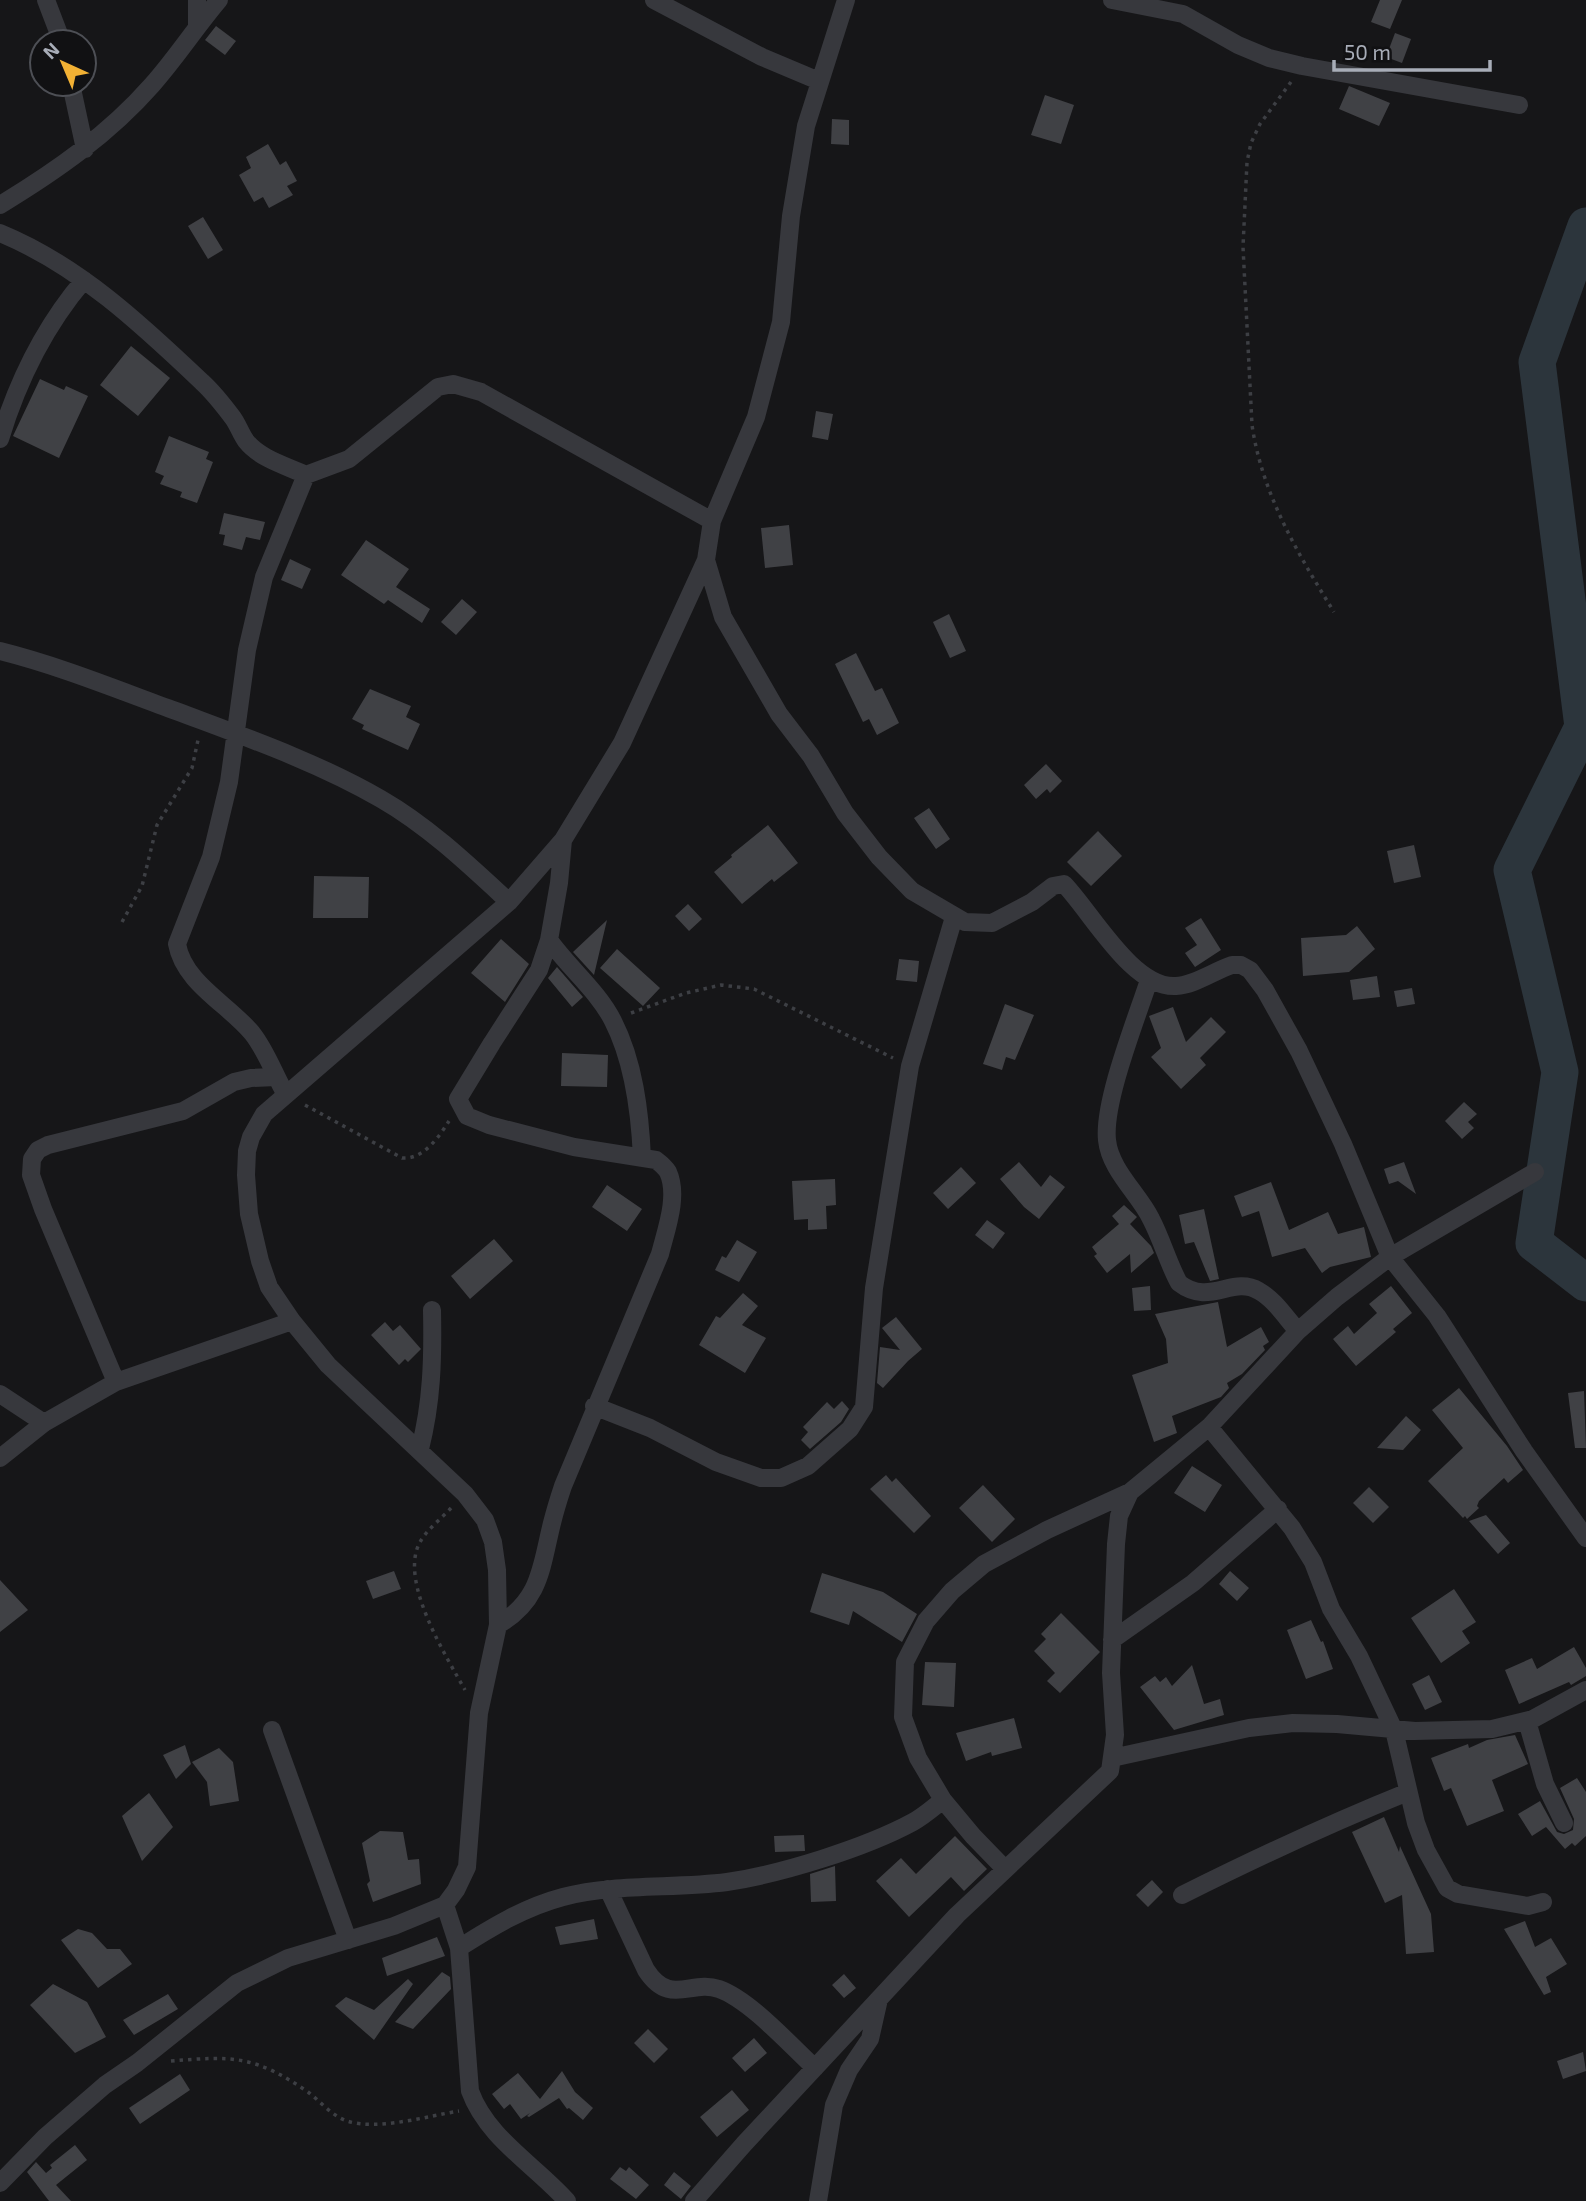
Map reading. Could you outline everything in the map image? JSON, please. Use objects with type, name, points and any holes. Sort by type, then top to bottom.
[{"type":"street","points":[[46,0],[57,28]]},
{"type":"street","points":[[197,0],[197,26]]},
{"type":"street","points":[[0,205],[85,149],[152,85],[219,0]]},
{"type":"street","points":[[654,0],[761,57],[819,81]]},
{"type":"street","points":[[0,2182],[45,2137],[105,2085],[137,2063],[236,1983],[288,1958],[394,1926],[445,1905],[456,1891],[467,1867],[479,1713],[498,1625],[497,1570],[492,1542],[485,1520],[465,1494],[328,1365],[292,1321],[269,1287],[249,1214],[247,1151],[251,1137],[264,1114],[509,902],[564,840],[622,743],[706,560],[712,521],[755,417],[781,322],[790,216],[806,126],[846,0]]},
{"type":"street","points":[[1112,0],[1183,14],[1238,45],[1269,58],[1518,105]]},
{"type":"street","points":[[74,98],[85,149]]},
{"type":"street","points":[[0,233],[21,242],[85,280],[139,322],[204,383],[234,419],[247,442],[262,455],[306,475],[349,460],[438,387],[453,384],[481,392],[712,521]]},
{"type":"street","points":[[0,439],[18,387],[34,353],[50,324],[85,280]]},
{"type":"street","points":[[286,1095],[263,1048],[249,1030],[214,998],[187,968],[180,958],[177,944],[211,857],[229,782],[247,650],[264,578],[306,475]]},
{"type":"street","points":[[706,560],[723,617],[779,714],[811,756],[845,813],[879,857],[912,891],[965,922],[992,923],[1032,902],[1052,886],[1064,884],[1118,954],[1149,980],[1162,985],[1178,986],[1232,965],[1241,965],[1250,970],[1265,990],[1299,1051],[1343,1144],[1390,1257],[1437,1316],[1524,1451],[1586,1538]]},
{"type":"street","points":[[0,651],[41,661],[332,773],[383,800],[452,849],[509,902]]},
{"type":"street","points":[[498,1625],[516,1615],[535,1589],[544,1564],[562,1486],[660,1254],[672,1189],[667,1170],[656,1160],[551,1143],[489,1125],[467,1116],[458,1099],[539,970],[549,940],[564,840]]},
{"type":"street","points":[[594,1406],[650,1428],[716,1462],[761,1478],[781,1478],[808,1466],[850,1429],[864,1407],[874,1289],[910,1066],[954,917]]},
{"type":"street","points":[[549,940],[612,1020],[625,1054],[637,1101],[642,1158]]},
{"type":"street","points":[[1149,980],[1116,1084],[1107,1123],[1107,1143],[1114,1161],[1151,1219],[1179,1283],[1186,1289],[1201,1294],[1241,1287],[1259,1290],[1298,1331]]},
{"type":"street","points":[[116,1382],[43,1209],[31,1175],[32,1159],[38,1150],[48,1144],[183,1111],[234,1082],[276,1077]]},
{"type":"street","points":[[1004,1868],[943,1800],[918,1758],[903,1717],[905,1662],[926,1621],[952,1591],[985,1564],[1047,1530],[1130,1492],[1209,1427],[1298,1331],[1390,1257],[1535,1172]]},
{"type":"street","points":[[420,1449],[428,1420],[433,1384],[432,1310]]},
{"type":"street","points":[[0,1458],[44,1423],[116,1382],[292,1321]]},
{"type":"street","points":[[0,1394],[44,1423]]},
{"type":"street","points":[[1209,1427],[1278,1509],[1313,1562],[1331,1609],[1359,1657],[1394,1730],[1408,1792],[1426,1850],[1447,1888],[1458,1894],[1528,1906],[1543,1902]]},
{"type":"street","points":[[694,2201],[879,1999],[1004,1868],[1110,1770],[1115,1735],[1111,1673],[1119,1516],[1130,1492]]},
{"type":"street","points":[[1112,1640],[1193,1583],[1278,1509]]},
{"type":"street","points":[[1112,1758],[1249,1728],[1293,1723],[1394,1730],[1492,1729],[1527,1721],[1586,1690]]},
{"type":"street","points":[[1527,1721],[1545,1784],[1564,1823]]},
{"type":"street","points":[[272,1730],[348,1940]]},
{"type":"street","points":[[1182,1895],[1282,1845],[1408,1792]]},
{"type":"street","points":[[459,1948],[527,1909],[564,1897],[608,1889],[727,1882],[770,1873],[845,1851],[914,1821],[943,1800]]},
{"type":"street","points":[[608,1889],[641,1960],[655,1981],[665,1987],[682,1991],[706,1987],[723,1990],[753,2009],[816,2068]]},
{"type":"street","points":[[445,1905],[459,1948],[470,2091],[476,2108],[488,2125],[562,2195],[542,2201]]},
{"type":"street","points":[[818,2201],[817,2193],[834,2105],[849,2070],[870,2039],[879,1999]]},
{"type":"path","points":[[1302,66],[1259,124],[1247,162],[1243,247],[1252,425],[1264,476],[1286,527],[1334,612]]},
{"type":"path","points":[[122,922],[142,886],[156,825],[192,768],[202,721]]},
{"type":"path","points":[[612,1020],[686,993],[721,985],[754,989],[910,1066]]},
{"type":"path","points":[[286,1095],[394,1156],[407,1159],[427,1149],[460,1105]]},
{"type":"path","points":[[465,1494],[424,1537],[416,1553],[415,1571],[421,1600],[439,1643],[479,1713]]},
{"type":"path","points":[[137,2063],[208,2057],[238,2059],[269,2068],[345,2120],[359,2123],[385,2123],[476,2108]]},
{"type":"building","points":[[1380,0],[1402,0],[1390,29],[1371,22]]},
{"type":"building","points":[[216,26],[236,41],[225,55],[205,40]]},
{"type":"building","points":[[1395,33],[1411,39],[1402,63],[1386,57]]},
{"type":"building","points":[[1349,86],[1390,103],[1379,126],[1339,109]]},
{"type":"building","points":[[1045,95],[1074,105],[1061,144],[1031,135]]},
{"type":"building","points":[[832,119],[849,120],[849,145],[831,144]]},
{"type":"building","points":[[268,144],[280,165],[286,161],[297,181],[287,186],[293,195],[269,208],[263,197],[254,202],[239,175],[251,168],[246,157]]},
{"type":"building","points":[[203,217],[223,250],[208,259],[188,226]]},
{"type":"building","points":[[131,346],[170,378],[138,416],[100,385]]},
{"type":"building","points":[[40,379],[64,390],[66,386],[88,396],[59,458],[13,436]]},
{"type":"building","points":[[816,411],[833,414],[828,440],[812,437]]},
{"type":"building","points":[[169,436],[209,452],[206,459],[213,462],[197,503],[180,497],[182,492],[160,484],[164,476],[155,472]]},
{"type":"building","points":[[224,513],[265,522],[260,540],[246,537],[242,550],[223,545],[225,535],[219,534]]},
{"type":"building","points":[[789,525],[793,565],[765,568],[761,528]]},
{"type":"building","points":[[366,540],[409,569],[396,587],[430,609],[422,623],[388,600],[384,604],[341,575]]},
{"type":"building","points":[[290,559],[311,569],[302,589],[281,580]]},
{"type":"building","points":[[462,599],[477,612],[456,635],[441,622]]},
{"type":"building","points":[[949,614],[966,651],[950,658],[933,622]]},
{"type":"building","points":[[856,653],[875,691],[882,688],[899,723],[877,735],[869,719],[863,722],[835,664]]},
{"type":"building","points":[[370,689],[411,706],[406,717],[420,724],[408,750],[362,729],[364,725],[352,719]]},
{"type":"building","points":[[1046,764],[1062,781],[1050,793],[1047,789],[1036,799],[1024,785]]},
{"type":"building","points":[[929,808],[950,839],[936,849],[914,818]]},
{"type":"building","points":[[768,825],[798,863],[774,882],[772,879],[742,904],[714,872]]},
{"type":"building","points":[[1098,831],[1122,856],[1091,886],[1067,862]]},
{"type":"building","points":[[1414,845],[1421,877],[1394,883],[1387,851]]},
{"type":"building","points":[[314,876],[369,877],[368,918],[313,918]]},
{"type":"building","points":[[688,904],[702,919],[689,931],[675,916]]},
{"type":"building","points":[[1201,918],[1221,950],[1195,967],[1185,953],[1197,945],[1185,928]]},
{"type":"building","points":[[607,920],[594,975],[573,952]]},
{"type":"building","points":[[1357,926],[1375,949],[1349,972],[1303,976],[1301,938],[1346,935]]},
{"type":"building","points":[[501,939],[529,964],[505,1002],[471,973]]},
{"type":"building","points":[[617,949],[660,988],[643,1006],[600,968]]},
{"type":"building","points":[[899,959],[919,961],[917,982],[896,980]]},
{"type":"building","points":[[557,967],[583,997],[572,1007],[548,978]]},
{"type":"building","points":[[1377,976],[1380,997],[1353,1000],[1350,980]]},
{"type":"building","points":[[1412,988],[1415,1004],[1397,1007],[1394,991]]},
{"type":"building","points":[[1005,1004],[1034,1015],[1015,1060],[1006,1057],[1002,1070],[983,1064]]},
{"type":"building","points":[[1173,1007],[1186,1042],[1211,1017],[1226,1032],[1200,1058],[1206,1065],[1181,1089],[1151,1057],[1161,1048],[1149,1016]]},
{"type":"building","points":[[562,1053],[608,1055],[607,1087],[561,1086]]},
{"type":"building","points":[[1464,1102],[1477,1114],[1468,1122],[1474,1128],[1462,1139],[1445,1121]]},
{"type":"building","points":[[1019,1162],[1041,1187],[1050,1175],[1065,1187],[1039,1219],[1024,1207],[1000,1179]]},
{"type":"building","points":[[1404,1162],[1416,1194],[1398,1181],[1389,1184],[1384,1169]]},
{"type":"building","points":[[961,1167],[976,1183],[948,1209],[933,1193]]},
{"type":"building","points":[[835,1179],[836,1205],[826,1206],[827,1229],[808,1230],[808,1219],[794,1220],[792,1181]]},
{"type":"building","points":[[1271,1182],[1289,1230],[1328,1212],[1338,1234],[1364,1227],[1371,1257],[1330,1267],[1322,1273],[1305,1248],[1272,1257],[1259,1211],[1242,1217],[1234,1196]]},
{"type":"building","points":[[607,1185],[642,1209],[627,1231],[592,1207]]},
{"type":"building","points":[[1124,1205],[1137,1217],[1130,1224],[1151,1246],[1154,1253],[1131,1273],[1130,1254],[1107,1273],[1094,1256],[1097,1254],[1092,1247],[1119,1224],[1112,1216]]},
{"type":"building","points":[[1204,1209],[1219,1279],[1210,1281],[1194,1242],[1185,1244],[1179,1215]]},
{"type":"building","points":[[987,1220],[1005,1233],[993,1249],[975,1235]]},
{"type":"building","points":[[494,1239],[513,1261],[470,1299],[451,1276]]},
{"type":"building","points":[[737,1240],[757,1252],[739,1282],[715,1270],[722,1256],[726,1258]]},
{"type":"building","points":[[1150,1286],[1151,1310],[1134,1311],[1132,1288]]},
{"type":"building","points":[[1391,1286],[1412,1313],[1393,1329],[1396,1332],[1356,1366],[1333,1339],[1348,1326],[1354,1334],[1377,1313],[1369,1304]]},
{"type":"building","points":[[743,1293],[758,1306],[742,1325],[766,1338],[745,1373],[699,1345],[716,1316],[720,1318]]},
{"type":"building","points":[[1218,1302],[1227,1347],[1261,1327],[1269,1342],[1263,1346],[1265,1350],[1242,1374],[1227,1383],[1229,1388],[1221,1397],[1172,1416],[1177,1433],[1154,1442],[1132,1375],[1168,1363],[1166,1339],[1155,1314]]},
{"type":"building","points":[[896,1317],[922,1349],[883,1388],[877,1383],[880,1347],[900,1350],[882,1328]]},
{"type":"building","points":[[385,1322],[393,1331],[400,1325],[421,1349],[408,1362],[405,1359],[399,1365],[371,1335]]},
{"type":"building","points":[[1459,1388],[1507,1446],[1523,1470],[1508,1483],[1504,1478],[1479,1501],[1479,1508],[1467,1519],[1428,1481],[1463,1448],[1432,1410]]},
{"type":"building","points":[[1584,1391],[1586,1448],[1575,1448],[1568,1393]]},
{"type":"building","points":[[842,1401],[849,1409],[841,1422],[810,1449],[801,1440],[808,1432],[803,1427],[827,1402],[834,1409]]},
{"type":"building","points":[[1406,1416],[1421,1430],[1403,1450],[1377,1448]]},
{"type":"building","points":[[1192,1466],[1222,1485],[1205,1512],[1174,1493]]},
{"type":"building","points":[[886,1475],[892,1482],[896,1478],[931,1516],[914,1533],[870,1489]]},
{"type":"building","points":[[983,1485],[1015,1519],[992,1542],[959,1508]]},
{"type":"building","points":[[1369,1487],[1389,1507],[1373,1523],[1353,1503]]},
{"type":"building","points":[[1486,1515],[1510,1543],[1498,1554],[1469,1521]]},
{"type":"building","points":[[394,1571],[401,1589],[373,1599],[366,1581]]},
{"type":"building","points":[[1230,1571],[1249,1588],[1237,1601],[1219,1584]]},
{"type":"building","points":[[822,1573],[883,1592],[917,1614],[902,1642],[853,1611],[849,1625],[810,1612]]},
{"type":"building","points":[[0,1580],[28,1610],[0,1632]]},
{"type":"building","points":[[1454,1589],[1476,1622],[1462,1631],[1470,1643],[1441,1663],[1411,1618]]},
{"type":"building","points":[[1061,1613],[1100,1652],[1060,1693],[1047,1681],[1055,1673],[1034,1651],[1046,1639],[1041,1634]]},
{"type":"building","points":[[1311,1620],[1321,1642],[1323,1641],[1333,1669],[1306,1679],[1287,1630]]},
{"type":"building","points":[[1574,1647],[1586,1668],[1586,1676],[1571,1685],[1569,1682],[1519,1704],[1505,1670],[1532,1658],[1537,1669]]},
{"type":"building","points":[[925,1662],[956,1663],[954,1707],[922,1705]]},
{"type":"building","points":[[1192,1665],[1204,1704],[1220,1699],[1224,1715],[1174,1730],[1140,1687],[1155,1676],[1160,1682],[1166,1677],[1172,1686]]},
{"type":"building","points":[[1429,1675],[1442,1702],[1425,1710],[1412,1684]]},
{"type":"building","points":[[1014,1718],[1022,1748],[992,1756],[991,1752],[966,1761],[956,1733]]},
{"type":"building","points":[[1515,1735],[1528,1764],[1492,1780],[1504,1811],[1467,1826],[1451,1788],[1444,1791],[1431,1758],[1468,1744],[1469,1748],[1487,1740]]},
{"type":"building","points":[[185,1745],[191,1764],[176,1779],[163,1755]]},
{"type":"building","points":[[219,1748],[233,1762],[239,1801],[210,1806],[207,1782],[192,1762]]},
{"type":"building","points":[[1577,1778],[1586,1792],[1586,1836],[1575,1846],[1572,1843],[1565,1849],[1546,1827],[1532,1836],[1518,1814],[1540,1801],[1557,1832],[1564,1834],[1573,1830],[1574,1819],[1560,1788]]},
{"type":"building","points":[[149,1793],[173,1827],[142,1861],[122,1816]]},
{"type":"building","points":[[1384,1817],[1431,1914],[1434,1952],[1406,1954],[1402,1895],[1385,1903],[1352,1832]]},
{"type":"building","points":[[380,1831],[403,1832],[408,1860],[419,1859],[421,1884],[373,1902],[367,1884],[370,1881],[362,1843]]},
{"type":"building","points":[[804,1835],[805,1851],[775,1852],[774,1836]]},
{"type":"building","points":[[955,1836],[987,1869],[964,1891],[951,1877],[909,1917],[876,1881],[901,1858],[916,1874]]},
{"type":"building","points":[[835,1866],[836,1901],[811,1902],[810,1874]]},
{"type":"building","points":[[1152,1880],[1163,1892],[1148,1907],[1136,1895]]},
{"type":"building","points":[[594,1919],[598,1939],[560,1945],[555,1927]]},
{"type":"building","points":[[1525,1921],[1535,1947],[1551,1938],[1567,1964],[1546,1977],[1551,1992],[1544,1995],[1504,1929]]},
{"type":"building","points":[[78,1929],[92,1933],[107,1949],[120,1949],[132,1964],[98,1988],[61,1940]]},
{"type":"building","points":[[437,1937],[445,1956],[387,1976],[382,1958]]},
{"type":"building","points":[[442,1972],[450,1977],[451,1989],[413,2029],[395,2022]]},
{"type":"building","points":[[844,1974],[856,1988],[844,1998],[832,1985]]},
{"type":"building","points":[[408,1979],[413,1984],[374,2040],[335,2006],[346,1997],[374,2010]]},
{"type":"building","points":[[53,1984],[87,2002],[106,2037],[75,2053],[30,2005]]},
{"type":"building","points":[[168,1994],[178,2009],[134,2035],[123,2020]]},
{"type":"building","points":[[648,2029],[668,2049],[654,2063],[634,2043]]},
{"type":"building","points":[[754,2038],[767,2053],[745,2072],[732,2058]]},
{"type":"building","points":[[1583,2052],[1586,2071],[1563,2079],[1557,2061]]},
{"type":"building","points":[[562,2071],[575,2092],[593,2108],[583,2120],[567,2109],[559,2098],[529,2117],[527,2116],[530,2113],[521,2119],[510,2104],[504,2109],[492,2094],[518,2073],[540,2099]]},
{"type":"building","points":[[180,2074],[190,2090],[140,2124],[129,2108]]},
{"type":"building","points":[[732,2090],[749,2110],[717,2137],[700,2117]]},
{"type":"building","points":[[75,2145],[87,2160],[56,2185],[71,2201],[49,2201],[27,2172],[36,2162],[46,2173],[52,2168],[50,2165]]},
{"type":"building","points":[[620,2167],[626,2171],[629,2167],[649,2185],[636,2199],[610,2179]]},
{"type":"building","points":[[674,2172],[691,2186],[681,2199],[664,2185]]},
{"type":"waterway","points":[[1586,226],[1537,362],[1583,727],[1512,870],[1560,1072],[1534,1243],[1586,1283]]}]
